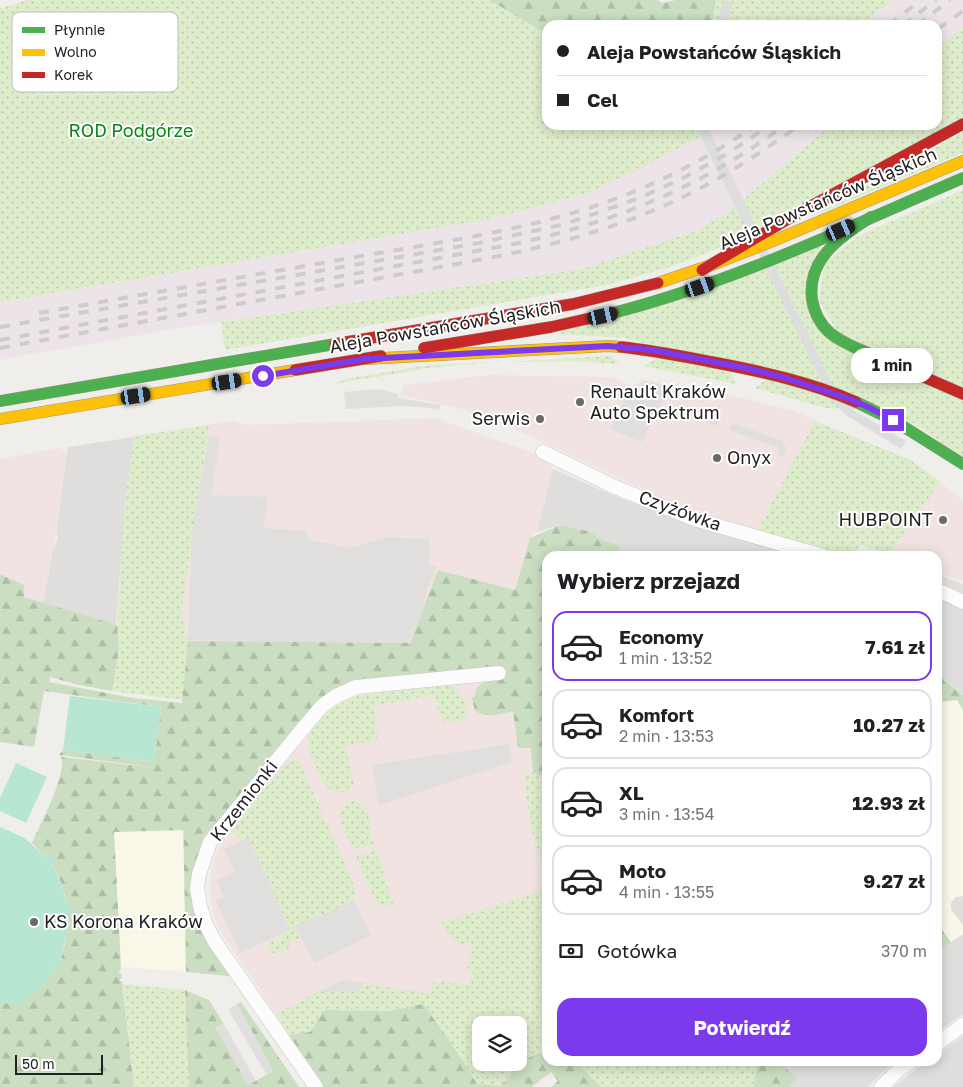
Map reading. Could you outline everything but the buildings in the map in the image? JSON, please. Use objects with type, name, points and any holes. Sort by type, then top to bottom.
[{"type":"main road","points":[[702,270],[798,213],[963,124]]},
{"type":"main road","name":"Aleja Powstańców Śląskich","points":[[0,401],[573,304],[630,292],[702,270],[906,187],[963,161]]},
{"type":"main road","name":"Aleja Powstańców Śląskich","points":[[0,419],[551,327],[643,305],[743,271],[963,178]]},
{"type":"main road","points":[[871,217],[832,246],[824,254],[817,267],[811,292],[819,320],[834,336],[850,346],[963,394]]},
{"type":"main road","points":[[365,359],[608,346],[652,350],[750,369],[818,387],[870,408],[893,420],[963,464]]},
{"type":"street","name":"Czyżówka","points":[[543,452],[615,487],[694,519],[806,551]]},
{"type":"street","points":[[942,592],[963,602]]},
{"type":"street","name":"Krzemionki","points":[[316,1087],[215,942],[206,925],[197,888],[199,874],[210,842],[322,706],[336,696],[356,687],[499,673]]},
{"type":"street","points":[[942,1039],[963,1025]]},
{"type":"street","points":[[880,1087],[904,1066]]},
{"type":"shaded area","points":[[893,0],[963,0],[963,28],[942,43],[942,20],[867,20]]},
{"type":"shaded area","points":[[713,130],[825,130],[728,212],[696,231],[582,269],[186,327],[0,360],[0,302],[489,219],[647,165]]},
{"type":"shaded area","points":[[488,375],[611,377],[631,386],[643,379],[736,396],[794,411],[816,420],[757,531],[667,500],[508,426],[465,410],[401,395],[404,385]]},
{"type":"shaded area","points":[[643,381],[670,387],[642,442],[610,429],[631,386],[639,390]]},
{"type":"shaded area","points":[[379,389],[398,394],[399,398],[440,405],[439,410],[401,406],[346,409],[344,392]]},
{"type":"shaded area","points":[[686,406],[720,418],[717,426],[674,410],[678,407]]},
{"type":"shaded area","points":[[436,418],[541,456],[553,469],[537,532],[531,535],[515,590],[439,570],[414,653],[187,651],[188,641],[182,616],[185,584],[209,425],[233,420],[244,425]]},
{"type":"shaded area","points":[[732,423],[783,442],[786,448],[783,457],[777,455],[779,448],[729,430]]},
{"type":"shaded area","points":[[209,435],[220,438],[211,495],[268,497],[263,528],[307,531],[307,539],[349,548],[388,537],[429,539],[429,566],[437,566],[427,590],[422,613],[408,643],[188,640],[192,532]]},
{"type":"shaded area","points":[[134,437],[123,534],[114,647],[85,643],[87,617],[43,603],[53,550],[58,539],[56,534],[68,447]]},
{"type":"shaded area","points":[[58,448],[67,452],[56,534],[43,603],[24,597],[24,585],[0,574],[0,459]]},
{"type":"shaded area","points":[[553,469],[617,497],[682,521],[784,551],[619,551],[619,545],[603,540],[588,531],[560,525],[537,532]]},
{"type":"shaded area","name":"HUBPOINT","points":[[940,482],[963,500],[963,581],[942,573],[942,551],[891,551]]},
{"type":"shaded area","points":[[942,576],[963,584],[963,596],[942,587]]},
{"type":"shaded area","points":[[942,599],[963,610],[963,694],[942,678]]},
{"type":"shaded area","points":[[526,675],[533,772],[524,776],[530,825],[542,863],[542,963],[423,1004],[312,996],[276,1014],[219,929],[212,909],[210,888],[212,867],[219,847],[231,829],[321,719],[332,709],[350,698],[370,693],[484,682]]},
{"type":"shaded area","points":[[957,700],[963,711],[963,896],[955,897],[951,903],[951,910],[963,925],[963,934],[951,942],[942,930],[942,702]]},
{"type":"shaded area","points":[[509,744],[512,762],[379,805],[372,765]]},
{"type":"shaded area","points":[[184,830],[186,972],[121,967],[114,832]]},
{"type":"shaded area","points":[[249,838],[290,930],[240,953],[216,901],[224,897],[216,880],[235,872],[224,849]]},
{"type":"shaded area","points":[[963,896],[963,925],[951,910],[951,903],[955,897]]},
{"type":"shaded area","points":[[354,901],[371,935],[314,963],[295,926]]},
{"type":"shaded area","points":[[963,934],[963,1014],[942,1029],[942,948]]},
{"type":"shaded area","points":[[344,980],[362,983],[360,992],[318,992]]},
{"type":"shaded area","points":[[237,1004],[273,1071],[266,1074],[228,1009]]},
{"type":"shaded area","points":[[224,1024],[256,1081],[248,1085],[216,1028]]},
{"type":"shaded area","points":[[963,1036],[963,1087],[893,1087],[920,1066],[942,1066],[942,1051]]},
{"type":"shaded area","points":[[783,1066],[889,1066],[868,1087],[790,1087],[798,1079]]},
{"type":"green space","name":"ROD Podgórze","points":[[28,0],[489,0],[542,31],[542,130],[713,130],[647,165],[588,193],[489,219],[0,302],[0,8]]},
{"type":"green space","points":[[489,0],[658,0],[662,3],[676,0],[716,0],[713,20],[542,20],[542,31]]},
{"type":"green space","points":[[716,0],[893,0],[867,20],[713,20]]},
{"type":"green space","points":[[963,28],[963,119],[761,229],[707,253],[667,268],[607,285],[225,350],[221,322],[582,269],[696,231],[728,212],[825,130],[942,130],[942,43]]},
{"type":"green space","points":[[963,132],[963,153],[808,218]]},
{"type":"green space","points":[[963,190],[963,389],[837,331],[819,301],[825,262],[860,235]]},
{"type":"green space","points":[[821,244],[811,314],[963,399],[963,457],[913,423],[626,338],[557,334]]},
{"type":"green space","points":[[662,355],[730,373],[737,384],[643,366]]},
{"type":"green space","points":[[611,356],[620,364],[576,361],[504,362]]},
{"type":"green space","points":[[490,362],[429,368],[334,384],[340,380],[429,365]]},
{"type":"green space","points":[[769,377],[857,409],[825,408],[755,388]]},
{"type":"green space","points":[[815,421],[911,460],[940,482],[891,551],[879,551],[860,545],[856,551],[824,551],[757,531]]},
{"type":"green space","points":[[209,425],[182,607],[182,616],[188,641],[183,700],[112,691],[119,648],[117,625],[125,501],[134,436]]},
{"type":"green space","points":[[560,525],[588,531],[603,540],[619,545],[619,551],[542,551],[542,776],[533,772],[531,748],[518,748],[513,711],[484,715],[475,711],[472,698],[476,689],[483,682],[481,669],[338,689],[203,842],[192,874],[192,906],[204,937],[230,976],[186,972],[183,830],[114,832],[121,967],[119,973],[121,973],[122,979],[119,979],[122,981],[134,1087],[0,1087],[0,1005],[14,1001],[23,1001],[42,985],[57,965],[59,966],[67,934],[67,903],[65,893],[52,865],[55,863],[49,854],[45,857],[32,843],[57,787],[62,764],[61,757],[167,769],[59,755],[63,750],[154,762],[161,707],[44,691],[34,747],[0,742],[0,574],[24,585],[24,597],[117,625],[119,648],[112,691],[50,677],[49,682],[133,698],[182,703],[188,641],[410,643],[438,570],[515,590],[530,538]]},
{"type":"green space","points":[[942,678],[963,695],[963,710],[957,700],[942,702]]},
{"type":"green space","points":[[449,685],[458,690],[462,699],[466,699],[465,720],[443,723],[433,695],[374,706],[378,739],[345,747],[354,784],[347,791],[339,792],[330,790],[324,784],[314,763],[308,740],[312,728],[323,715],[337,705],[360,695]]},
{"type":"green space","points":[[70,696],[161,707],[154,762],[63,750]]},
{"type":"green space","points":[[298,758],[356,890],[354,901],[296,926],[301,938],[290,942],[292,947],[275,954],[269,951],[268,943],[283,937],[282,934],[290,930],[249,838],[241,841],[231,829],[285,765]]},
{"type":"green space","points":[[16,763],[47,777],[26,823],[0,811],[0,798]]},
{"type":"green space","points":[[533,772],[542,776],[542,863],[530,825],[524,776]]},
{"type":"green space","points":[[355,801],[363,805],[367,812],[374,844],[353,849],[343,828],[340,814],[347,804]]},
{"type":"green space","name":"KS Korona Kraków","points":[[0,827],[25,838],[45,857],[50,854],[56,862],[52,865],[62,884],[67,905],[71,905],[72,913],[68,914],[68,930],[61,957],[63,959],[59,966],[57,965],[40,988],[16,1005],[14,1001],[0,1005]]},
{"type":"green space","points":[[376,850],[393,904],[385,907],[375,901],[356,856]]},
{"type":"green space","points":[[542,891],[542,1053],[527,1059],[527,1016],[472,1016],[472,1071],[514,1071],[501,1086],[477,1085],[448,1038],[423,1004],[388,1011],[325,1010],[310,1032],[289,1035],[276,1014],[318,992],[360,992],[362,983],[431,994],[433,981],[470,985],[473,972],[467,970],[469,957],[473,950],[465,942],[461,946],[446,933],[441,923]]},
{"type":"green space","points":[[942,930],[951,942],[942,948]]},
{"type":"green space","points":[[123,984],[185,990],[189,1087],[134,1087]]},
{"type":"green space","points":[[185,990],[209,1000],[224,1024],[216,1028],[248,1085],[273,1071],[237,1004],[241,1002],[299,1087],[189,1087]]},
{"type":"green space","points":[[423,1004],[448,1038],[477,1084],[501,1086],[514,1071],[527,1071],[527,1059],[542,1053],[542,1066],[580,1066],[601,1087],[551,1087],[558,1081],[551,1072],[533,1087],[323,1087],[289,1035],[310,1032],[325,1010],[388,1011]]},
{"type":"green space","points":[[580,1066],[757,1066],[753,1087],[601,1087]]},
{"type":"green space","points":[[757,1066],[783,1066],[798,1079],[790,1087],[753,1087]]},
{"type":"pier","points":[[723,0],[733,3],[728,20],[718,20]]},
{"type":"pier","points":[[699,130],[709,130],[833,386],[855,411],[906,441],[901,449],[846,415],[831,400]]},
{"type":"railway","points":[[895,20],[921,0]]},
{"type":"railway","points":[[910,20],[936,0]]},
{"type":"railway","points":[[924,20],[950,0]]},
{"type":"railway","points":[[942,26],[963,11]]},
{"type":"railway","points":[[39,313],[454,240],[535,223],[614,200],[639,190],[711,154],[749,130]]},
{"type":"railway","points":[[0,327],[479,243],[565,224],[637,199],[681,179],[727,154],[763,130]]},
{"type":"railway","points":[[0,340],[514,244],[551,235],[588,225],[656,200],[722,167],[778,130]]},
{"type":"railway","points":[[0,348],[541,247],[616,225],[689,194],[732,170],[793,130]]},
{"type":"traffic: fast","points":[[613,313],[703,286],[747,270],[963,178]]},
{"type":"traffic: fast","points":[[871,217],[848,232],[828,250],[815,272],[812,285],[812,299],[818,318],[830,333],[847,344],[878,357]]},
{"type":"traffic: fast","points":[[0,401],[335,344]]},
{"type":"traffic: fast","points":[[856,402],[893,420],[963,464]]},
{"type":"traffic: slow","points":[[658,283],[773,241],[963,161]]},
{"type":"traffic: slow","points":[[365,359],[608,346],[621,347]]},
{"type":"traffic: slow","points":[[0,419],[295,370]]},
{"type":"traffic: jam","points":[[702,270],[798,213],[963,124]]},
{"type":"traffic: jam","points":[[335,344],[573,304],[658,283]]},
{"type":"traffic: jam","points":[[424,348],[551,327],[613,313]]},
{"type":"traffic: jam","points":[[621,347],[677,355],[767,373],[803,383],[856,402]]},
{"type":"traffic: jam","points":[[295,370],[381,356]]},
{"type":"traffic: jam","points":[[878,357],[963,394]]},
{"type":"place","name":"Renault Kraków Auto Spektrum","points":[[580,402]]},
{"type":"place","name":"Serwis","points":[[540,419]]},
{"type":"place","name":"Onyx","points":[[717,458]]},
{"type":"place","name":"HUBPOINT","points":[[943,520]]},
{"type":"place","name":"KS Korona Kraków","points":[[34,922]]},
{"type":"route","points":[[263,376],[350,360],[608,346],[652,350],[750,369],[785,378],[818,387],[847,398],[893,420]]}]
